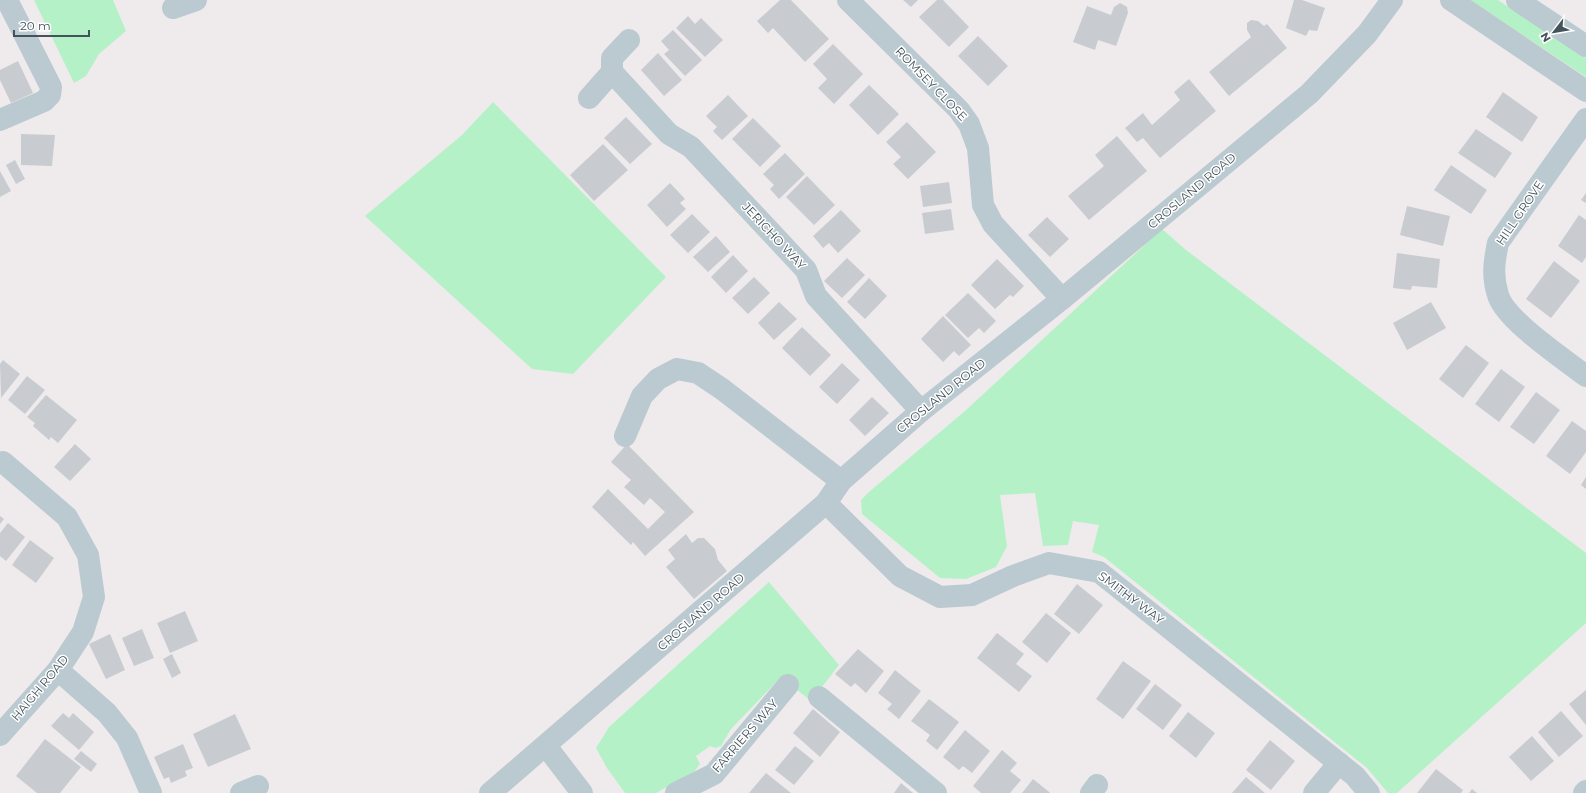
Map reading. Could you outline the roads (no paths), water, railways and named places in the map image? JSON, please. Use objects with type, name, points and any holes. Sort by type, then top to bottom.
[{"type":"street","points":[[0,120],[44,101],[50,95],[52,87],[7,0]]},
{"type":"street","points":[[173,8],[196,0]]},
{"type":"street","name":"ROMSEY CLOSE","points":[[848,0],[959,110],[969,124],[978,148],[982,205],[993,224],[1062,299]]},
{"type":"street","name":"CROSLAND ROAD","points":[[490,793],[826,503],[841,481],[922,411],[1062,299],[1309,94],[1367,34],[1392,0]]},
{"type":"street","points":[[1452,0],[1586,91]]},
{"type":"street","points":[[1517,0],[1586,46]]},
{"type":"street","points":[[589,98],[612,72],[612,58],[629,40]]},
{"type":"street","name":"JERICHO WAY","points":[[612,72],[669,134],[691,147],[806,270],[816,296],[922,411]]},
{"type":"street","name":"HILL GROVE","points":[[1586,119],[1498,243],[1493,267],[1498,296],[1515,321],[1586,376]]},
{"type":"street","points":[[625,436],[642,396],[658,379],[677,369],[698,373],[722,389],[841,481]]},
{"type":"street","name":"HAIGH ROAD","points":[[0,735],[58,670],[83,632],[94,597],[88,555],[67,517],[3,462]]},
{"type":"street","name":"SMITHY WAY","points":[[826,503],[900,576],[940,597],[972,595],[1012,576],[1049,563],[1099,572],[1338,762],[1355,776],[1369,793]]},
{"type":"street","points":[[58,670],[107,714],[127,738],[151,793]]},
{"type":"street","name":"FARRIERS WAY","points":[[676,793],[714,774],[788,685]]},
{"type":"street","points":[[819,697],[936,793]]},
{"type":"street","points":[[546,746],[582,793]]},
{"type":"street","points":[[1314,793],[1338,762]]}]
